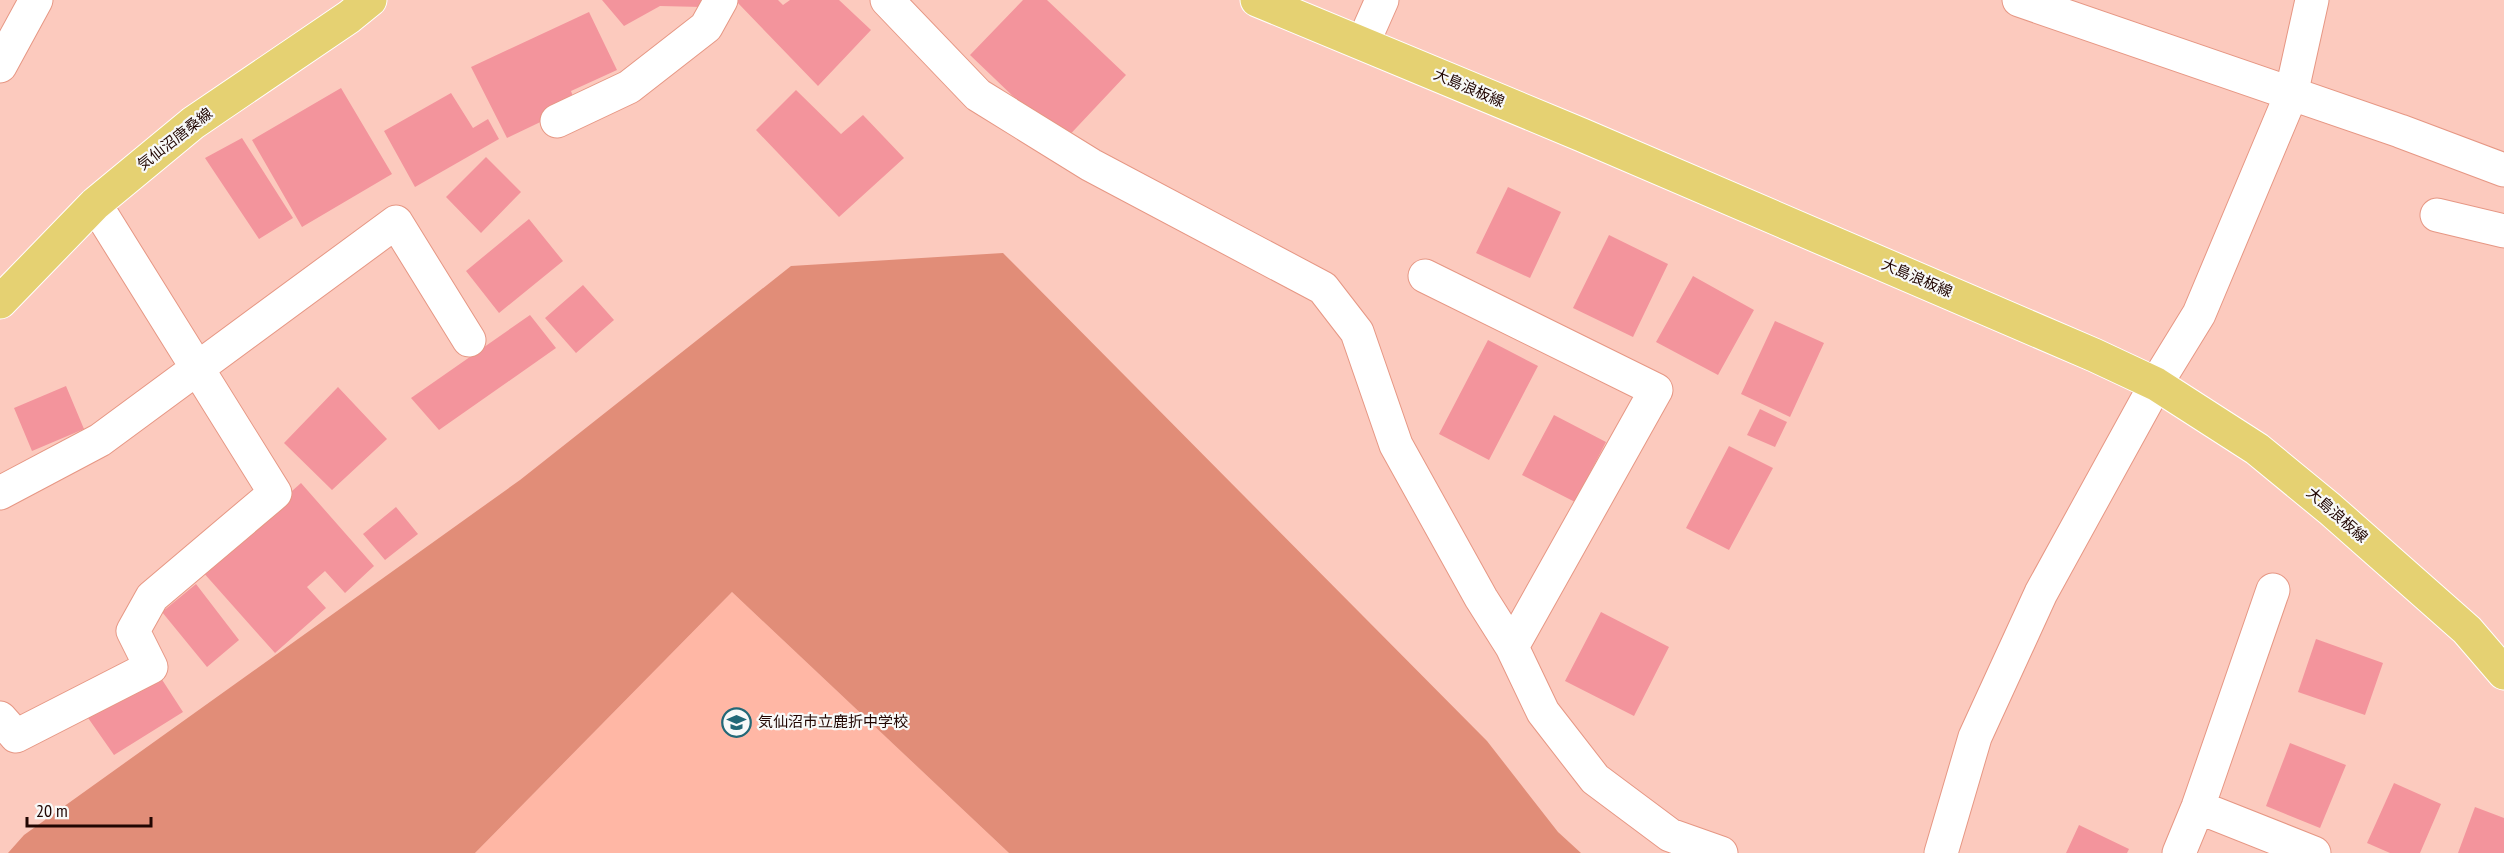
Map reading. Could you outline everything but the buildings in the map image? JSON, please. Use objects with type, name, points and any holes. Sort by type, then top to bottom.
[{"type":"main road","name":"気仙沼唐桑線","points":[[0,302],[95,204],[193,123],[331,30],[370,0]]},
{"type":"main road","name":"大島浪板線","points":[[1257,0],[1984,307],[2156,384],[2257,449],[2330,509],[2467,630],[2504,673]]},
{"type":"street","points":[[0,66],[36,0]]},
{"type":"street","points":[[557,121],[629,87],[706,27],[721,0]]},
{"type":"street","points":[[887,0],[978,95],[1092,165],[1323,288],[1357,332],[1396,445],[1481,598],[1512,647],[1543,712],[1595,779],[1670,835],[1721,853]]},
{"type":"street","points":[[1363,43],[1382,0]]},
{"type":"street","points":[[2019,0],[2400,131],[2504,170]]},
{"type":"street","points":[[1941,853],[1975,738],[2041,594],[2156,384],[2199,314],[2290,95],[2311,6]]},
{"type":"street","points":[[0,718],[16,736],[150,667],[133,631],[152,597],[274,493],[95,204]]},
{"type":"street","points":[[2437,214],[2504,231]]},
{"type":"street","points":[[0,493],[100,440],[396,222],[469,339]]},
{"type":"street","points":[[1425,276],[1656,390],[1512,647]]},
{"type":"street","points":[[2179,853],[2198,807],[2273,590]]},
{"type":"street","points":[[2198,807],[2314,853]]},
{"type":"shaded area","points":[[1003,253],[1487,741],[1558,832],[1581,853],[1009,853],[732,592],[475,853],[8,853],[24,835],[520,480],[791,266]]},
{"type":"shaded area","name":"気仙沼市立鹿折中学校","points":[[732,592],[1009,853],[475,853]]},
{"type":"place","name":"気仙沼市立鹿折中学校","points":[[737,722]]}]
